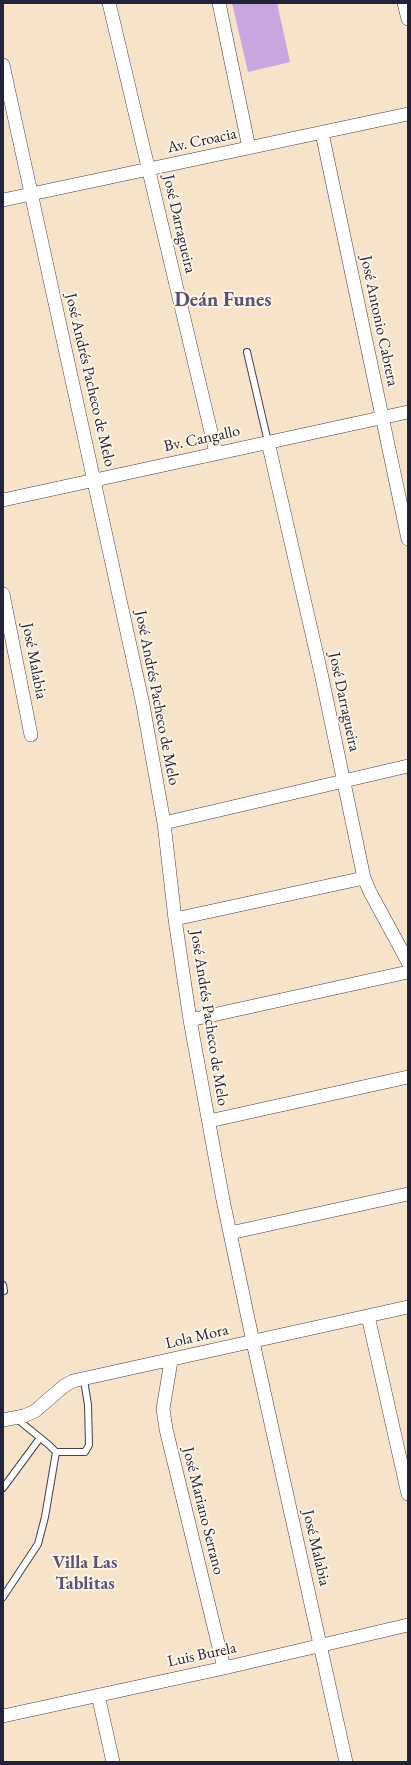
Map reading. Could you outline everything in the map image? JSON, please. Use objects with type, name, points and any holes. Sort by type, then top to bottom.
[{"type":"street","name":"José Darragueira","points":[[109,3],[216,453]]},
{"type":"street","points":[[219,3],[249,148]]},
{"type":"street","points":[[404,3],[408,19]]},
{"type":"street","name":"José Andrés Pacheco de Melo","points":[[3,65],[143,705],[164,823],[175,919],[190,1020],[230,1233],[253,1342]]},
{"type":"street","name":"Av. Croacia","points":[[3,200],[408,114]]},
{"type":"street","name":"José Antonio Cabrera","points":[[322,132],[408,539]]},
{"type":"street","name":"Bv. Cangallo","points":[[3,500],[408,412]]},
{"type":"street","name":"José Darragueira","points":[[268,442],[321,673],[364,878],[408,962]]},
{"type":"street","name":"José Malabia","points":[[3,594],[31,735]]},
{"type":"street","points":[[164,823],[408,766]]},
{"type":"street","points":[[175,919],[364,878]]},
{"type":"street","points":[[190,1020],[408,972]]},
{"type":"street","points":[[209,1121],[408,1077]]},
{"type":"street","points":[[230,1233],[408,1194]]},
{"type":"street","name":"Lola Mora","points":[[9,1419],[24,1416],[36,1411],[64,1386],[72,1381],[84,1380],[171,1361],[408,1307]]},
{"type":"street","points":[[368,1316],[408,1494]]},
{"type":"street","name":"José Malabia","points":[[253,1342],[346,1762]]},
{"type":"street","name":"José Mariano Serrano","points":[[171,1361],[163,1409],[166,1429],[224,1668]]},
{"type":"street","name":"Luis Burela","points":[[3,1716],[224,1668],[408,1625]]},
{"type":"street","points":[[98,1695],[114,1762]]},
{"type":"lane","points":[[247,352],[268,442]]},
{"type":"lane","points":[[9,1419],[50,1445],[56,1452],[85,1452],[89,1445],[88,1404],[84,1380]]},
{"type":"lane","points":[[3,1488],[40,1438]]},
{"type":"lane","points":[[3,1597],[38,1544],[45,1517],[56,1452]]},
{"type":"building","points":[[232,3],[277,3],[290,62],[248,72]]},
{"type":"district","name":"Deán Funes","points":[[223,301]]},
{"type":"district","name":"Villa Las Tablitas","points":[[85,1573]]}]
